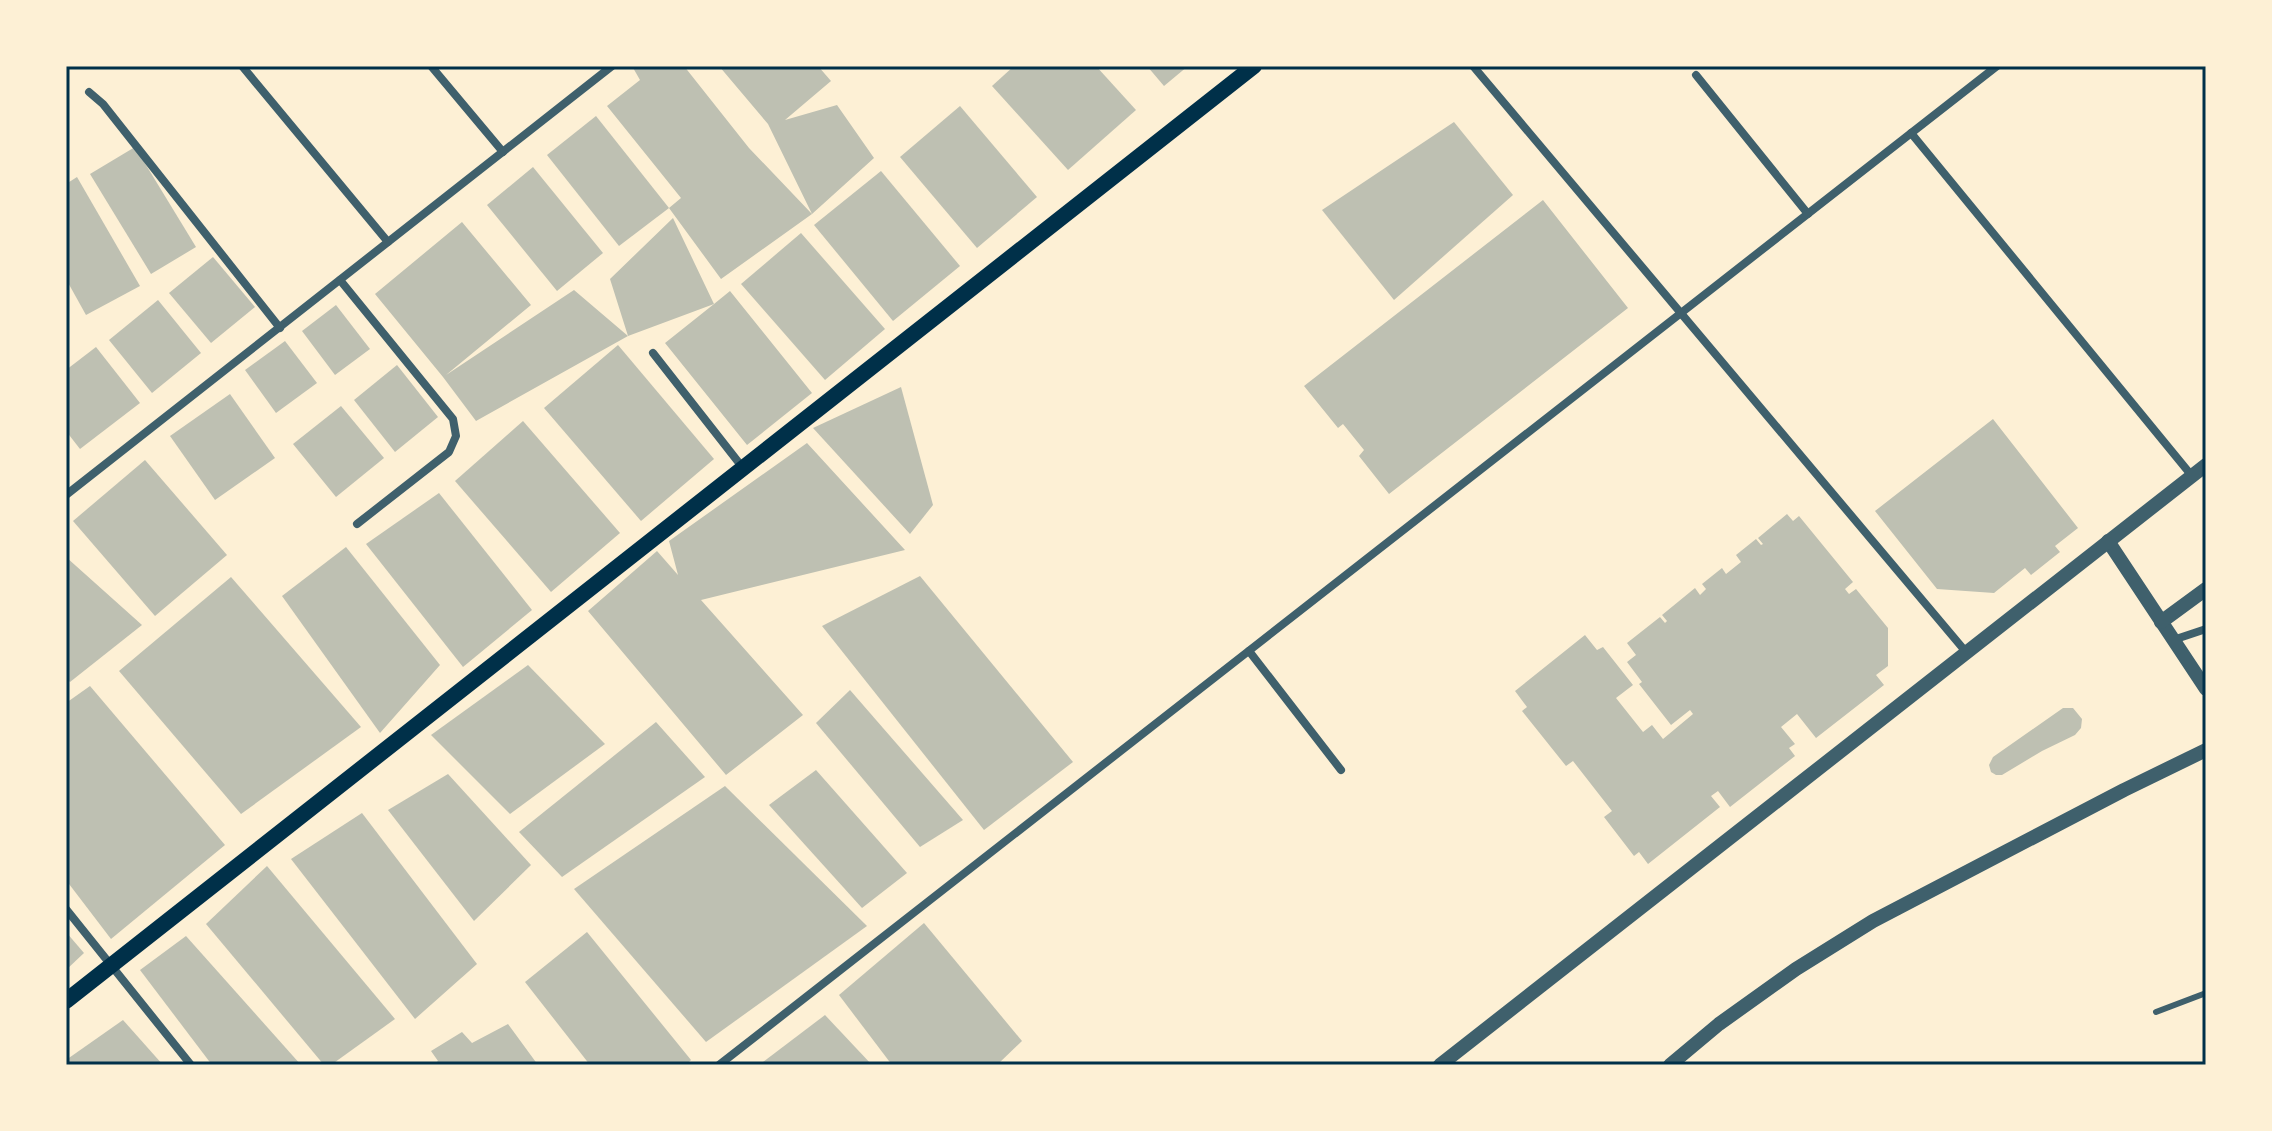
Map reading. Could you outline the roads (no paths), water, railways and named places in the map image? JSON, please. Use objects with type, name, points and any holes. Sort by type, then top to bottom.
[{"type":"main road","points":[[66,1001],[1254,66]]},
{"type":"street","points":[[242,66],[388,242]]},
{"type":"street","points":[[431,66],[503,152]]},
{"type":"street","points":[[66,495],[612,66]]},
{"type":"street","points":[[1473,66],[1966,652]]},
{"type":"street","points":[[719,1065],[1997,66]]},
{"type":"street","points":[[1696,75],[1808,214]]},
{"type":"street","points":[[89,92],[103,104],[280,328]]},
{"type":"street","points":[[1911,133],[2192,476]]},
{"type":"street","points":[[340,280],[453,419],[456,436],[449,452],[357,524]]},
{"type":"street","points":[[653,353],[743,468]]},
{"type":"street","points":[[1440,1065],[2206,465]]},
{"type":"street","points":[[2108,541],[2206,689]]},
{"type":"street","points":[[2161,622],[2206,589]]},
{"type":"street","points":[[2172,640],[2206,629]]},
{"type":"street","points":[[1249,651],[1341,770]]},
{"type":"street","points":[[1670,1065],[1719,1024],[1783,978],[1873,921],[2206,750]]},
{"type":"street","points":[[66,909],[191,1065]]},
{"type":"lane","points":[[2156,1012],[2206,993]]}]
